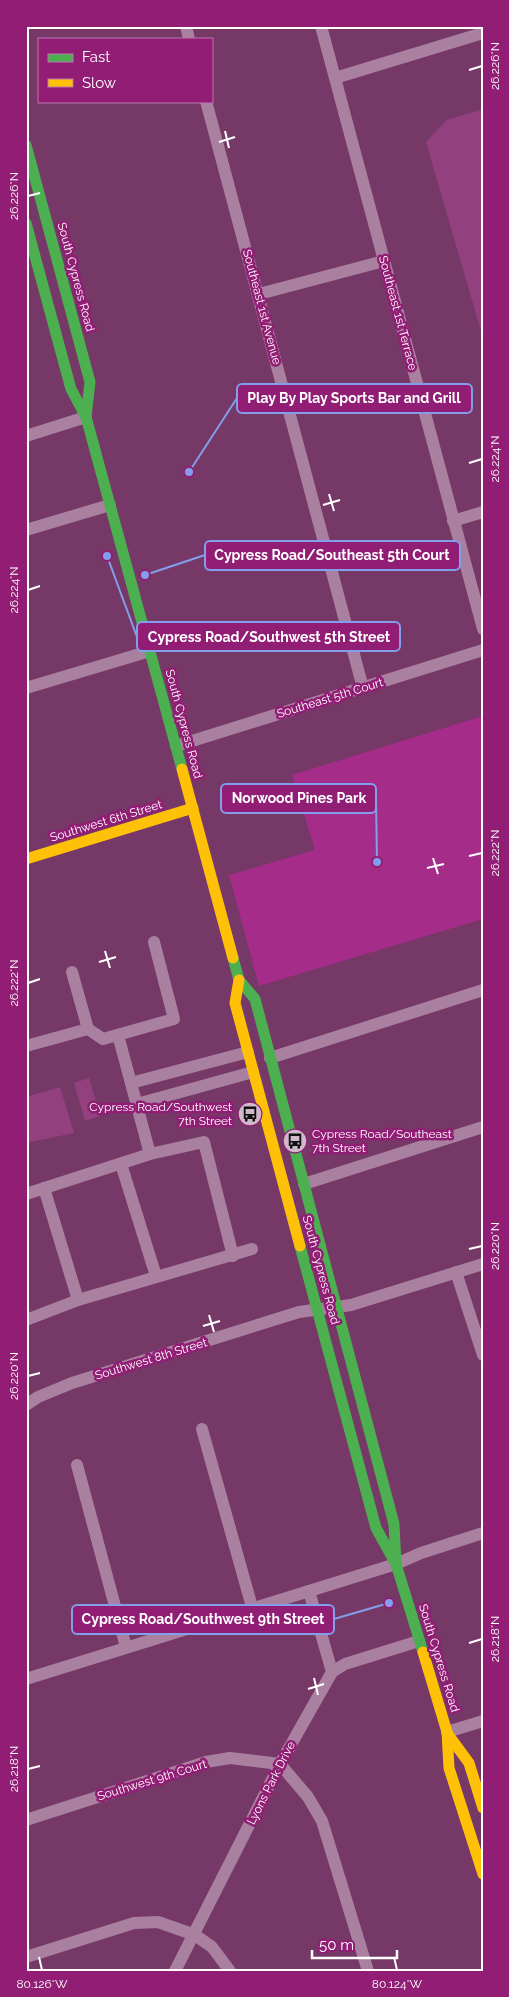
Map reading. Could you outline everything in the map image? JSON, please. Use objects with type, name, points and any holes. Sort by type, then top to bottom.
[{"type":"street","name":"Southeast 1st Terrace","points":[[321,26],[483,629]]},
{"type":"street","points":[[335,78],[483,33]]},
{"type":"street","name":"Southeast 1st Avenue","points":[[206,102],[363,688]]},
{"type":"street","name":"South Cypress Road","points":[[26,145],[90,382],[86,417]]},
{"type":"street","name":"South Cypress Road","points":[[26,223],[71,389],[86,417],[193,808],[239,980],[235,1004],[376,1528],[396,1564],[447,1732],[449,1768],[483,1874]]},
{"type":"street","points":[[259,294],[384,261]]},
{"type":"street","points":[[26,436],[86,417]]},
{"type":"street","points":[[26,530],[110,504]]},
{"type":"street","points":[[453,521],[483,512]]},
{"type":"street","name":"Southeast 5th Court","points":[[176,746],[483,650]]},
{"type":"street","points":[[26,688],[150,651]]},
{"type":"street","name":"Southwest 6th Street","points":[[26,860],[193,808]]},
{"type":"street","points":[[72,972],[88,1028],[103,1040],[174,1019],[154,942]]},
{"type":"street","name":"South Cypress Road","points":[[239,980],[255,998],[394,1524],[396,1564]]},
{"type":"street","points":[[270,1058],[483,990]]},
{"type":"street","points":[[26,1046],[88,1028]]},
{"type":"street","points":[[118,1035],[150,1154]]},
{"type":"street","points":[[131,1083],[248,1052]]},
{"type":"street","points":[[137,1104],[253,1072]]},
{"type":"street","points":[[304,1184],[483,1127]]},
{"type":"street","points":[[26,1194],[150,1154],[204,1142],[233,1256]]},
{"type":"street","points":[[122,1164],[156,1276]]},
{"type":"street","points":[[44,1188],[78,1300]]},
{"type":"street","points":[[26,1320],[78,1300],[156,1276],[252,1250]]},
{"type":"street","name":"Southwest 8th Street","points":[[26,1405],[38,1397],[72,1383],[299,1312],[351,1305],[483,1264]]},
{"type":"street","points":[[456,1272],[483,1355]]},
{"type":"street","points":[[202,1429],[252,1607]]},
{"type":"street","points":[[77,1464],[126,1647]]},
{"type":"street","points":[[26,1678],[396,1564],[421,1553],[483,1533]]},
{"type":"street","points":[[309,1591],[332,1672],[345,1664],[419,1642]]},
{"type":"street","name":"Lyons Park Drive","points":[[175,1971],[195,1935],[280,1764],[332,1672]]},
{"type":"street","points":[[447,1732],[483,1721]]},
{"type":"street","name":"South Cypress Road","points":[[447,1732],[469,1763],[483,1808]]},
{"type":"street","name":"Southwest 9th Court","points":[[26,1820],[206,1762],[230,1758],[280,1764]]},
{"type":"street","points":[[280,1764],[308,1797],[322,1821],[368,1971]]},
{"type":"street","points":[[26,1957],[134,1923],[158,1922],[195,1935],[212,1947],[230,1971]]},
{"type":"shaded area","points":[[483,109],[483,338],[426,142],[447,120]]},
{"type":"shaded area","points":[[483,716],[483,919],[259,986],[229,875],[315,850],[292,775]]},
{"type":"shaded area","points":[[89,1078],[100,1116],[85,1121],[74,1083]]},
{"type":"shaded area","points":[[60,1087],[74,1133],[26,1143],[26,1097]]},
{"type":"traffic: fast","points":[[26,145],[90,382],[86,417]]},
{"type":"traffic: fast","points":[[26,223],[71,389],[86,417],[182,769]]},
{"type":"traffic: fast","points":[[233,958],[239,980],[255,999],[394,1524],[396,1564]]},
{"type":"traffic: fast","points":[[300,1246],[376,1528],[396,1564],[423,1652]]},
{"type":"traffic: slow","points":[[182,769],[233,958]]},
{"type":"traffic: slow","points":[[26,859],[193,808]]},
{"type":"traffic: slow","points":[[239,980],[235,1003],[300,1246]]},
{"type":"traffic: slow","points":[[423,1652],[447,1732],[449,1768],[483,1874]]},
{"type":"traffic: slow","points":[[447,1733],[469,1763],[483,1808]]},
{"type":"place","name":"Play By Play Sports Bar and Grill","points":[[189,472]]},
{"type":"place","name":"Cypress Road/Southwest 5th Street","points":[[107,556]]},
{"type":"place","name":"Cypress Road/Southeast 5th Court","points":[[145,575]]},
{"type":"place","name":"Norwood Pines Park","points":[[377,862]]},
{"type":"place","name":"Cypress Road/Southwest 7th Street","points":[[250,1114]]},
{"type":"place","name":"Cypress Road/Southeast 7th Street","points":[[295,1141]]},
{"type":"place","name":"Cypress Road/Southwest 9th Street","points":[[389,1603]]}]
